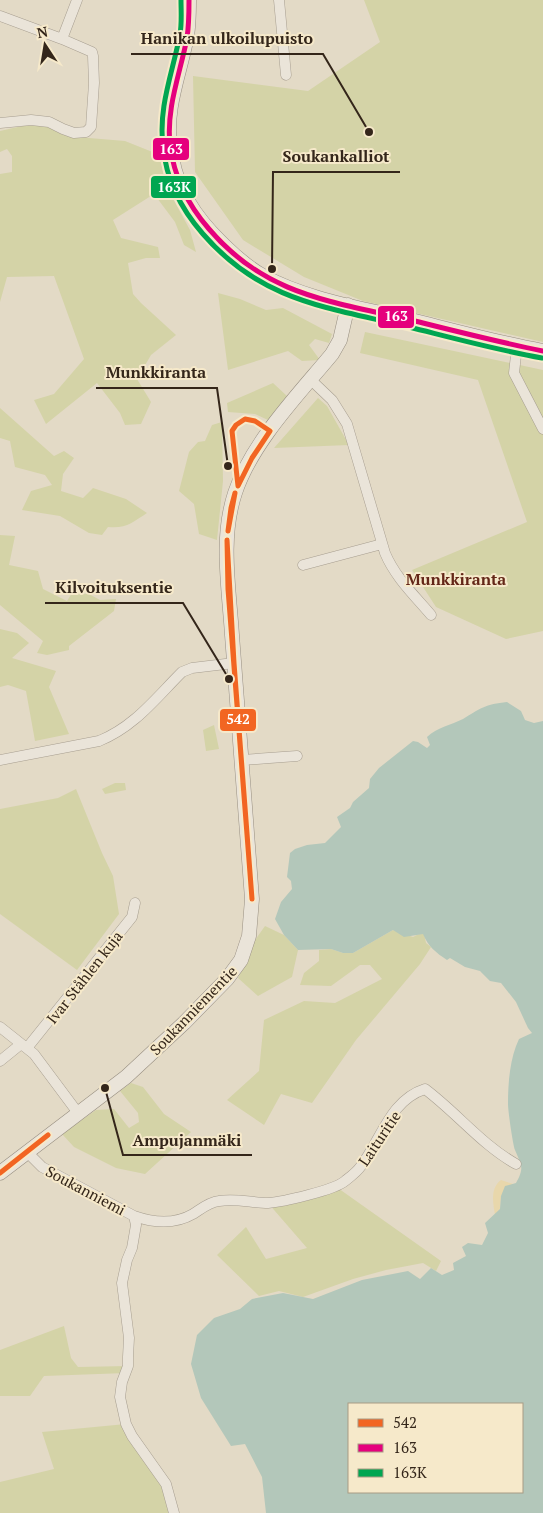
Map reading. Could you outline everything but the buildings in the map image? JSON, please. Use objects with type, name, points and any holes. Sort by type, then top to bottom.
[{"type":"street","points":[[62,39],[77,0]]},
{"type":"street","points":[[189,0],[187,40],[171,100],[169,144],[174,170],[179,183],[191,208],[200,220],[241,260],[262,276],[310,295],[543,351]]},
{"type":"street","points":[[279,0],[286,74]]},
{"type":"street","points":[[0,16],[92,52],[94,83],[91,127],[86,132],[74,133],[48,122],[31,120],[0,123]]},
{"type":"street","name":"Soukanniementie","points":[[0,1173],[78,1113],[92,1105],[126,1077],[184,1023],[232,974],[241,960],[249,936],[252,899],[226,538],[235,494],[249,462],[270,430],[332,354],[340,340],[348,305]]},
{"type":"street","points":[[517,346],[514,373],[543,429]]},
{"type":"street","points":[[311,380],[332,400],[347,424],[389,563],[395,573],[431,615]]},
{"type":"street","points":[[303,565],[382,544]]},
{"type":"street","points":[[0,760],[99,741],[114,735],[128,726],[182,672],[192,668],[234,663]]},
{"type":"street","points":[[242,760],[297,756]]},
{"type":"street","name":"Ivar Ståhlen kuja","points":[[0,1061],[24,1046],[132,917],[135,903]]},
{"type":"street","points":[[0,1027],[38,1059],[78,1113]]},
{"type":"street","name":"Laituritie","points":[[134,1216],[149,1221],[171,1221],[191,1215],[207,1204],[217,1201],[238,1200],[268,1203],[343,1183],[360,1167],[392,1114],[411,1096],[425,1089],[448,1106],[499,1154],[516,1164]]},
{"type":"street","name":"Soukanniemi","points":[[27,1152],[42,1167],[134,1216],[136,1225],[132,1248],[127,1260],[122,1283],[128,1338],[128,1366],[122,1382],[120,1397],[122,1412],[129,1430],[166,1484],[174,1513]]},
{"type":"green space","points":[[364,0],[543,0],[543,342],[363,301],[304,277],[243,240],[195,172],[193,76],[308,91],[380,42]]},
{"type":"green space","points":[[31,124],[49,127],[65,134],[125,141],[160,155],[165,184],[190,230],[196,252],[184,245],[175,222],[154,194],[113,220],[121,238],[158,247],[160,258],[146,258],[128,263],[133,294],[176,335],[151,355],[137,379],[151,402],[141,424],[125,425],[120,413],[97,383],[46,424],[34,400],[54,394],[84,359],[54,276],[7,277],[0,302],[0,174],[12,172],[12,156],[7,149],[0,152],[0,131]]},
{"type":"green space","points":[[218,293],[240,299],[266,310],[283,308],[332,334],[329,343],[315,339],[309,345],[320,360],[302,361],[288,351],[228,370]]},
{"type":"green space","points":[[365,332],[543,370],[543,631],[506,639],[436,607],[412,570],[527,522],[478,380],[360,353]]},
{"type":"green space","points":[[273,383],[287,396],[268,420],[255,414],[228,412],[227,403]]},
{"type":"green space","points":[[318,398],[327,406],[349,445],[274,448]]},
{"type":"green space","points":[[0,408],[54,456],[64,451],[74,458],[63,474],[61,491],[83,498],[93,488],[126,499],[147,513],[125,526],[108,527],[102,535],[89,533],[60,516],[22,510],[31,491],[52,485],[45,475],[15,467],[10,441],[0,438]]},
{"type":"green space","points":[[222,422],[223,481],[217,540],[199,534],[194,504],[179,491],[189,452],[198,442],[205,441],[212,425]]},
{"type":"green space","points":[[0,535],[15,536],[9,565],[38,571],[43,589],[67,601],[72,593],[89,594],[100,600],[116,599],[114,611],[69,646],[69,650],[47,655],[37,653],[43,641],[0,605]]},
{"type":"green space","points":[[0,629],[17,633],[29,643],[12,658],[56,671],[49,687],[69,734],[35,741],[26,691],[8,685],[0,687]]},
{"type":"green space","points":[[214,725],[219,749],[206,751],[203,730]]},
{"type":"green space","points":[[115,783],[125,783],[126,790],[105,794],[102,789]]},
{"type":"green space","points":[[76,789],[113,876],[119,914],[77,970],[0,914],[0,809],[58,798]]},
{"type":"green space","points":[[265,926],[284,935],[298,950],[292,977],[258,996],[238,978],[253,943]]},
{"type":"green space","points":[[393,930],[413,937],[424,934],[426,943],[431,947],[420,964],[356,1040],[312,1103],[281,1094],[264,1125],[227,1100],[259,1071],[264,1020],[304,1001],[335,1003],[382,979],[370,965],[360,965],[331,986],[300,985],[304,973],[319,961],[319,950],[331,949],[343,953],[353,953]]},
{"type":"green space","points":[[131,1083],[143,1087],[164,1114],[191,1132],[145,1174],[116,1168],[74,1147],[62,1134],[96,1110],[114,1109],[129,1128],[139,1122],[138,1113],[120,1091]]},
{"type":"green space","points":[[335,1186],[441,1261],[436,1271],[423,1263],[353,1279],[303,1297],[279,1291],[259,1296],[217,1255],[246,1227],[266,1259],[307,1248],[268,1203]]},
{"type":"green space","points":[[64,1326],[71,1358],[78,1367],[128,1366],[126,1373],[44,1376],[30,1396],[0,1396],[0,1350]]},
{"type":"green space","points":[[126,1424],[159,1473],[174,1513],[0,1513],[0,1482],[54,1469],[42,1432]]},
{"type":"sand","points":[[501,1180],[513,1184],[501,1196],[500,1209],[495,1215],[494,1191]]},
{"type":"shaded area","points":[[507,702],[521,711],[525,720],[534,723],[543,721],[543,1513],[266,1513],[262,1477],[245,1444],[231,1446],[201,1398],[191,1364],[197,1335],[214,1318],[240,1309],[252,1299],[283,1293],[313,1299],[362,1280],[408,1271],[420,1279],[431,1268],[442,1275],[454,1270],[453,1263],[466,1256],[462,1247],[468,1243],[482,1245],[488,1233],[485,1223],[500,1209],[501,1196],[505,1186],[516,1183],[521,1169],[514,1147],[509,1113],[509,1079],[513,1054],[519,1039],[532,1033],[516,1002],[501,983],[490,981],[480,971],[465,967],[450,958],[447,960],[439,955],[427,942],[423,934],[404,937],[393,930],[353,953],[343,953],[331,949],[298,950],[284,935],[275,919],[281,902],[292,889],[291,881],[287,877],[290,853],[307,845],[325,843],[341,827],[337,817],[350,808],[353,802],[369,788],[370,779],[379,768],[413,741],[427,748],[430,745],[427,737],[436,731],[494,704]]},
{"type":"transit line","name":"163K","points":[[181,0],[180,34],[164,103],[162,132],[167,170],[181,204],[203,234],[225,257],[272,288],[323,307],[492,348],[542,358]]},
{"type":"transit line","name":"163","points":[[189,0],[187,38],[174,91],[170,118],[169,131],[172,157],[188,200],[201,220],[231,251],[253,269],[301,293],[327,301],[543,351]]},
{"type":"transit line","name":"542","points":[[245,419],[255,421],[270,431],[252,458],[238,486],[232,431],[236,425],[245,419]]},
{"type":"transit line","name":"542","points":[[228,531],[235,493]]},
{"type":"transit line","name":"542","points":[[228,531],[235,493]]},
{"type":"transit line","name":"542","points":[[227,540],[234,663],[252,899]]},
{"type":"transit line","name":"542","points":[[227,540],[228,589],[252,899]]},
{"type":"transit line","name":"542","points":[[0,1173],[48,1135]]},
{"type":"place","name":"Hanikan ulkoilupuisto","points":[[369,132]]},
{"type":"place","name":"Soukankalliot","points":[[272,269]]},
{"type":"place","name":"Munkkiranta","points":[[228,466]]},
{"type":"place","name":"Kilvoituksentie","points":[[229,679]]},
{"type":"place","name":"Ampujanmäki","points":[[105,1088]]},
{"type":"district","name":"Munkkiranta","points":[[456,579]]}]
